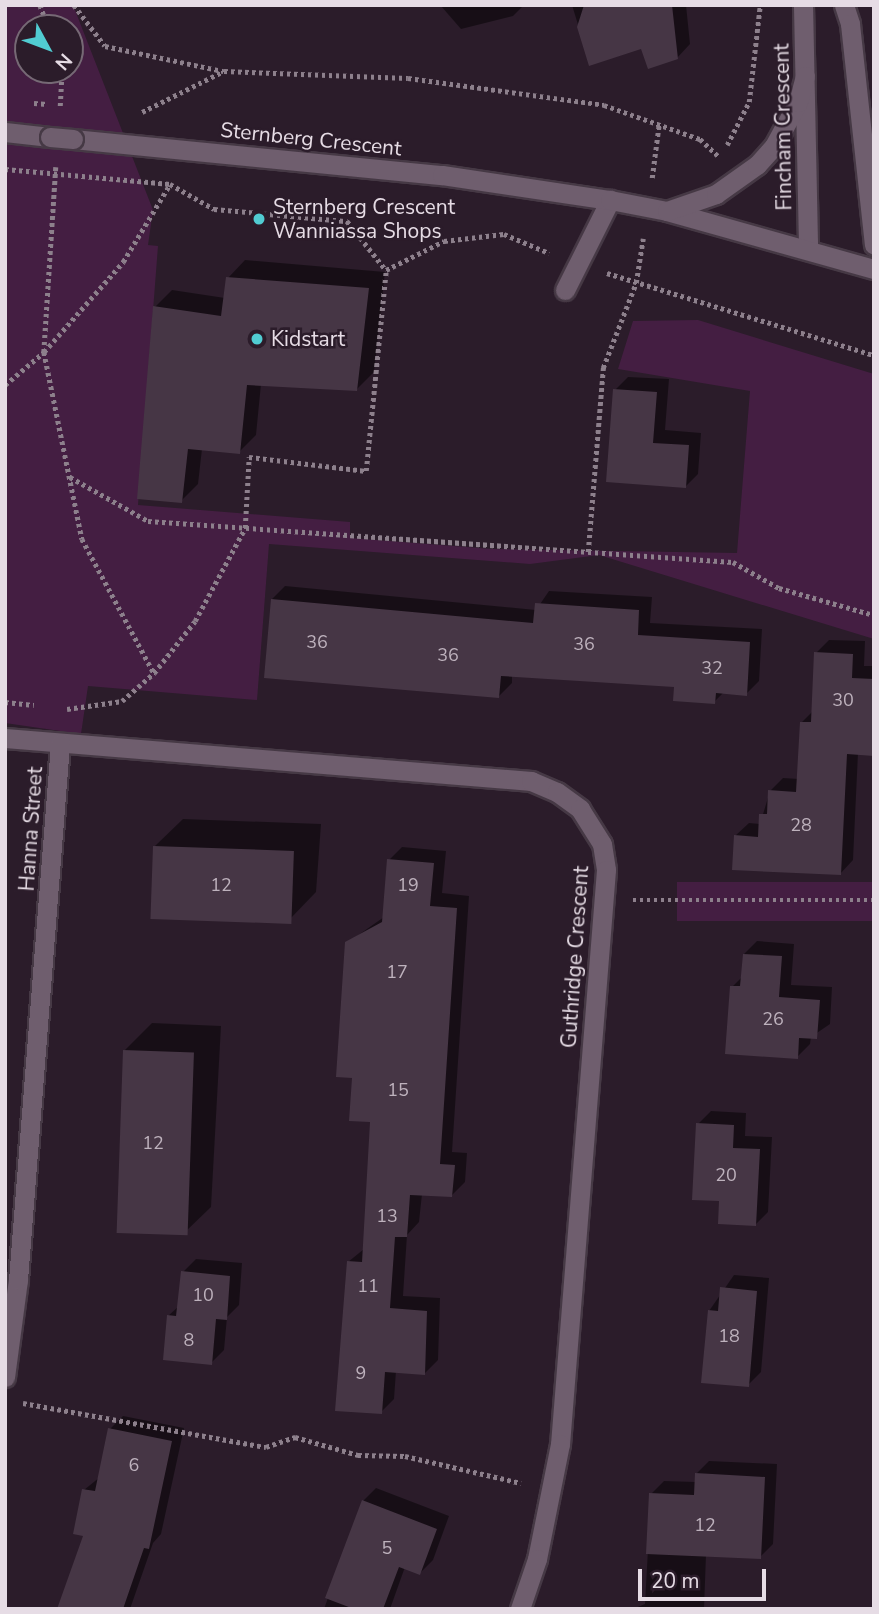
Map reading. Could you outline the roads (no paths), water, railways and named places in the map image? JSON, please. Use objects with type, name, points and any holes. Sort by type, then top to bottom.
[{"type":"street","name":"Fincham Crescent","points":[[803,5],[808,248]]},
{"type":"street","points":[[844,5],[850,24],[874,245]]},
{"type":"street","points":[[667,211],[716,194],[757,165],[774,146],[798,102],[805,76]]},
{"type":"street","name":"Sternberg Crescent","points":[[5,132],[442,175],[610,200],[667,211],[808,248],[874,269]]},
{"type":"street","points":[[565,290],[575,263],[610,200]]},
{"type":"street","name":"Guthridge Crescent","points":[[5,738],[531,782],[557,792],[580,809],[602,844],[604,899],[560,1444],[537,1559],[520,1609]]},
{"type":"street","name":"Hanna Street","points":[[5,1377],[60,744]]},
{"type":"place","name":"Sternberg Crescent Wanniassa Shops","points":[[259,219]]},
{"type":"place","name":"Kidstart","points":[[257,339]]}]
